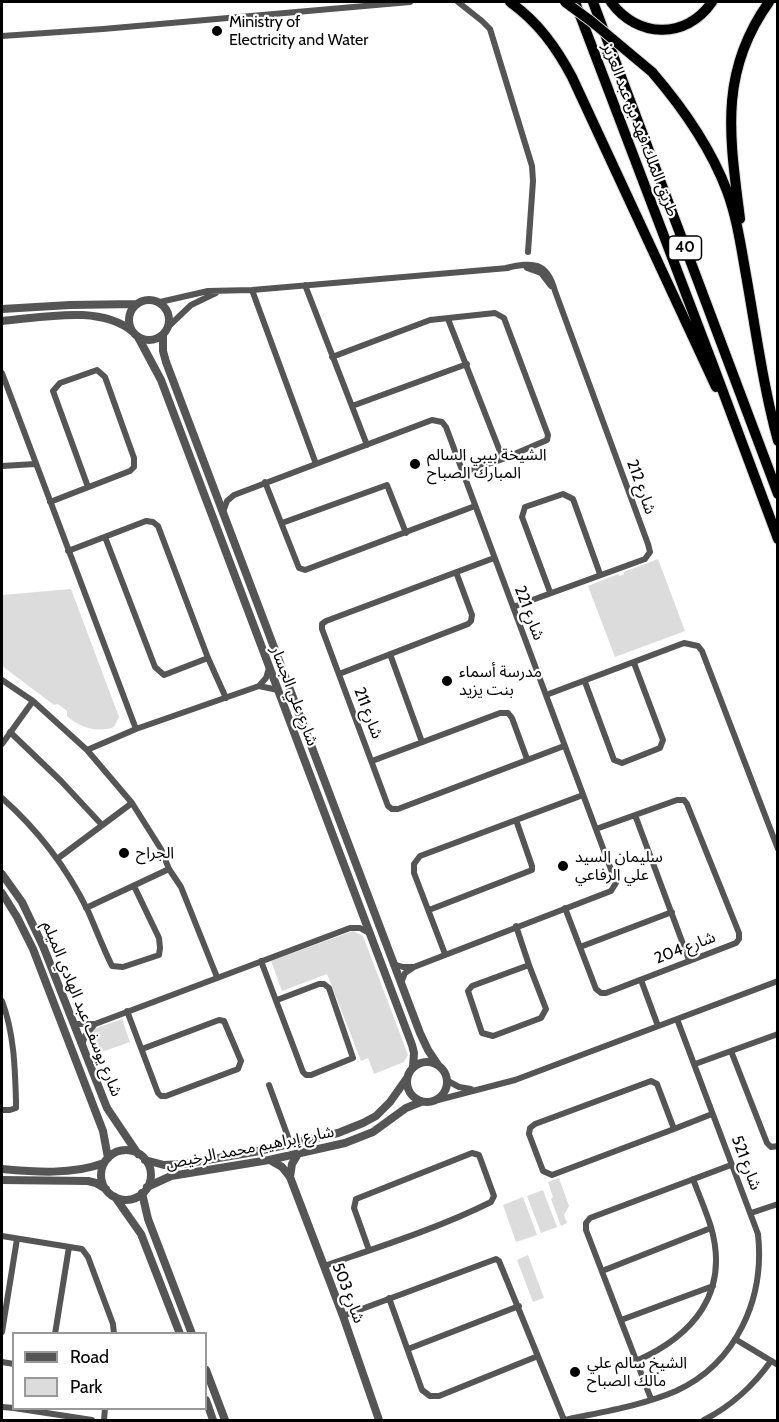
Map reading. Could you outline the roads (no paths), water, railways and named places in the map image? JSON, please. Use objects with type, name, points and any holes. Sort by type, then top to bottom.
[{"type":"highway","points":[[510,2],[546,35],[568,69],[706,369],[732,416]]},
{"type":"highway","points":[[565,2],[599,27],[652,72],[685,113],[719,173],[738,230],[766,397],[777,441]]},
{"type":"highway","name":"طريق الملك فهد بن عبد العزيز","points":[[575,2],[777,539]]},
{"type":"highway","name":"طريق الملك فهد بن عبد العزيز","points":[[593,2],[777,494]]},
{"type":"highway","points":[[611,2],[621,13],[638,25],[656,30],[674,28],[691,21],[706,10],[712,2]]},
{"type":"highway","points":[[752,311],[732,151],[731,108],[741,53],[757,20],[769,2]]},
{"type":"street","points":[[2,36],[410,2]]},
{"type":"street","points":[[458,2],[490,29],[532,166],[528,252]]},
{"type":"street","name":"شارع 212","points":[[160,302],[201,292],[252,290],[506,268],[532,268],[545,276],[555,291],[650,552],[645,559],[513,607]]},
{"type":"street","points":[[305,285],[367,445]]},
{"type":"street","points":[[252,290],[316,464]]},
{"type":"street","name":"شارع 212","points":[[169,326],[196,302],[223,292]]},
{"type":"street","points":[[2,309],[136,304],[148,300],[160,302],[168,312],[169,326],[163,335],[154,340],[136,334],[114,320],[87,316],[2,321]]},
{"type":"street","points":[[87,316],[90,309],[89,304]]},
{"type":"street","points":[[136,304],[129,320],[136,334]]},
{"type":"street","points":[[332,357],[430,320],[495,313],[504,318],[548,435],[547,440],[462,473]]},
{"type":"street","points":[[448,319],[503,459]]},
{"type":"street","name":"شارع علي الجسار","points":[[136,334],[156,369],[173,411],[412,1044],[413,1067]]},
{"type":"street","name":"شارع علي الجسار","points":[[163,335],[165,357],[215,492],[393,964],[424,1042],[438,1065]]},
{"type":"street","points":[[352,406],[467,364]]},
{"type":"street","points":[[50,502],[130,471],[135,464],[105,376],[97,370],[60,383],[53,391],[88,487]]},
{"type":"street","points":[[2,373],[136,729]]},
{"type":"street","points":[[173,411],[184,408]]},
{"type":"street","name":"شارع 221","points":[[234,495],[432,420],[439,420],[446,427],[616,883],[611,891],[414,967],[405,973],[401,983]]},
{"type":"street","points":[[2,466],[35,464]]},
{"type":"street","points":[[265,482],[299,568],[305,570],[475,506]]},
{"type":"street","points":[[282,523],[387,485],[406,533]]},
{"type":"street","points":[[215,492],[234,495]]},
{"type":"street","points":[[550,592],[522,517],[525,507],[563,494],[573,499],[600,574]]},
{"type":"street","points":[[223,512],[227,501],[234,495]]},
{"type":"street","points":[[68,551],[146,521],[159,526],[208,658],[226,698]]},
{"type":"street","points":[[105,537],[155,668],[164,675],[170,674],[208,658]]},
{"type":"street","name":"شارع 211","points":[[494,558],[326,621],[322,624],[322,629],[388,806],[392,809],[398,809],[564,746]]},
{"type":"street","points":[[339,674],[468,624],[472,615],[456,572]]},
{"type":"street","points":[[244,600],[250,601],[255,597]]},
{"type":"street","points":[[248,610],[259,607]]},
{"type":"street","points":[[546,695],[684,643],[698,646],[702,651],[777,849]]},
{"type":"street","points":[[390,654],[422,742]]},
{"type":"street","points":[[585,682],[614,760],[622,763],[651,752],[660,748],[663,740],[634,663]]},
{"type":"street","points":[[87,750],[136,729],[259,686],[266,678],[269,667]]},
{"type":"street","points":[[2,680],[33,701],[87,750],[132,803],[161,849],[169,869],[182,887],[217,977]]},
{"type":"street","points":[[259,686],[278,690]]},
{"type":"street","points":[[2,744],[33,701]]},
{"type":"street","points":[[372,761],[500,713],[508,713],[512,718],[527,759]]},
{"type":"street","points":[[10,732],[102,825]]},
{"type":"street","points":[[445,954],[414,873],[414,864],[420,856],[583,795]]},
{"type":"street","points":[[2,798],[33,828],[57,859],[86,908],[112,966],[123,967],[159,955],[159,938],[134,886]]},
{"type":"street","name":"شارع 204","points":[[565,908],[596,989],[601,993],[736,943],[739,939],[739,933],[684,801],[677,800],[596,829]]},
{"type":"street","points":[[57,859],[132,803]]},
{"type":"street","points":[[635,815],[690,960]]},
{"type":"street","points":[[429,910],[532,870],[516,820]]},
{"type":"street","points":[[338,849],[349,845]]},
{"type":"street","points":[[86,908],[169,869]]},
{"type":"street","points":[[347,873],[351,869],[358,869]]},
{"type":"street","name":"شارع يوسف عبد الهادي الميلم","points":[[2,874],[28,912],[47,953],[111,1115],[138,1154]]},
{"type":"street","name":"شارع يوسف عبد الهادي الميلم","points":[[2,893],[17,917],[42,972],[103,1131],[106,1161]]},
{"type":"street","points":[[12,908],[19,906],[22,902]]},
{"type":"street","points":[[17,917],[28,912]]},
{"type":"street","points":[[82,1045],[88,1031],[95,1024],[350,928],[362,912]]},
{"type":"street","points":[[580,947],[672,912]]},
{"type":"street","points":[[516,926],[546,1009],[545,1014],[541,1018],[493,1036],[482,1033],[468,991],[472,986],[529,964]]},
{"type":"street","points":[[350,928],[360,928],[369,933]]},
{"type":"street","points":[[261,961],[306,1075],[353,1058],[329,988],[324,984],[277,1000]]},
{"type":"street","points":[[393,964],[414,967]]},
{"type":"street","points":[[641,980],[658,1026]]},
{"type":"street","points":[[438,1100],[446,1092],[448,1081],[446,1073],[438,1065],[425,1062],[413,1067],[407,1078],[411,1095],[421,1102],[432,1102],[524,1077],[777,981]]},
{"type":"street","points":[[2,1000],[14,1056],[16,1108],[2,1110]]},
{"type":"street","points":[[127,1011],[142,1049],[161,1096],[238,1069],[241,1065],[227,1024],[219,1020],[142,1049]]},
{"type":"street","name":"شارع 521","points":[[564,1420],[651,1400],[697,1379],[717,1361],[735,1339],[750,1310],[757,1287],[760,1250],[758,1234],[677,1019]]},
{"type":"street","points":[[74,1023],[95,1024]]},
{"type":"street","points":[[694,1064],[777,1034]]},
{"type":"street","points":[[732,1050],[767,1143],[771,1148],[777,1146]]},
{"type":"street","name":"شارع إبراهيم محمد الرخيص","points":[[146,1160],[157,1164],[172,1165],[291,1145],[338,1133],[371,1119],[390,1102],[407,1078]]},
{"type":"street","points":[[448,1081],[459,1087],[478,1089]]},
{"type":"street","points":[[674,1129],[657,1084],[651,1081],[534,1124],[529,1134],[543,1171],[552,1175],[674,1129],[712,1114]]},
{"type":"street","points":[[269,1085],[291,1145]]},
{"type":"street","name":"شارع إبراهيم محمد الرخيص","points":[[144,1190],[171,1176],[269,1160],[363,1137],[382,1127],[406,1108],[421,1102]]},
{"type":"street","points":[[2,1169],[64,1171],[90,1168],[120,1151],[138,1154],[146,1160],[150,1174],[144,1190],[146,1213],[191,1332]]},
{"type":"street","points":[[324,1266],[369,1250],[493,1201],[494,1196],[479,1155],[472,1153],[356,1199],[354,1208],[369,1250]]},
{"type":"street","points":[[290,1177],[292,1164],[298,1154]]},
{"type":"street","points":[[269,1160],[282,1167],[290,1177]]},
{"type":"street","points":[[106,1161],[101,1174],[106,1190]]},
{"type":"street","points":[[651,1400],[586,1230],[586,1223],[590,1218],[731,1165]]},
{"type":"street","name":"شارع 503","points":[[290,1177],[343,1316],[379,1420]]},
{"type":"street","points":[[636,1361],[671,1344],[685,1332],[705,1305],[713,1286],[714,1248],[711,1228],[693,1179]]},
{"type":"street","points":[[2,1180],[88,1181],[96,1183],[115,1197],[141,1234],[179,1332]]},
{"type":"street","points":[[115,1197],[132,1199],[144,1190]]},
{"type":"street","points":[[751,1213],[777,1204]]},
{"type":"street","points":[[602,1271],[711,1228]]},
{"type":"street","points":[[2,1236],[82,1249],[88,1257],[113,1324],[114,1332]]},
{"type":"street","points":[[2,1332],[17,1239]]},
{"type":"street","points":[[55,1332],[69,1246]]},
{"type":"street","points":[[343,1316],[496,1258],[519,1306],[564,1420]]},
{"type":"street","points":[[157,1272],[167,1269]]},
{"type":"street","points":[[621,1320],[713,1286]]},
{"type":"street","points":[[389,1298],[422,1390],[430,1396],[439,1395],[538,1356]]},
{"type":"street","points":[[408,1349],[519,1306]]},
{"type":"street","points":[[704,1420],[718,1414],[733,1402],[774,1363],[735,1339]]},
{"type":"street","points":[[207,1373],[225,1420]]},
{"type":"street","points":[[207,1403],[213,1420]]},
{"type":"street","points":[[27,1410],[92,1420]]},
{"type":"street","points":[[208,1420],[209,1410]]},
{"type":"place","name":"Ministry of Electricity and Water","points":[[217,31]]},
{"type":"place","name":"الشيخة بيبي السالم المبارك الصباح","points":[[415,464]]},
{"type":"place","name":"مدرسة أسماء بنت يزيد","points":[[447,681]]},
{"type":"place","name":"الجراح","points":[[124,853]]},
{"type":"place","name":"سليمان السيد علي الرفاعي","points":[[563,866]]},
{"type":"place","name":"الشيخ سالم علي مالك الصباح","points":[[575,1372]]}]
